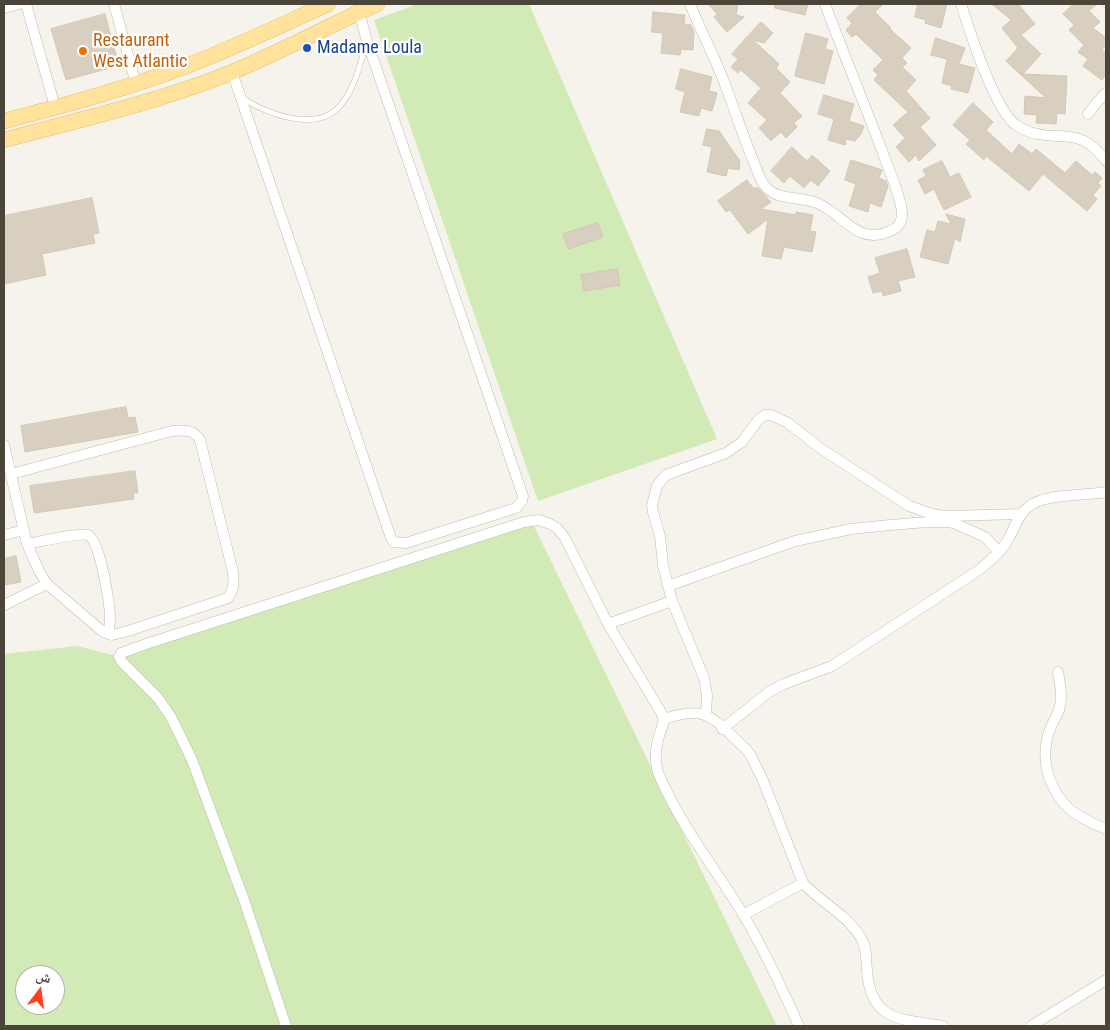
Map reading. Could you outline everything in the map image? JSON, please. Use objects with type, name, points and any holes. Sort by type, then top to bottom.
[{"type":"main road","points":[[4,121],[136,84],[217,54],[328,4]]},
{"type":"main road","points":[[4,140],[176,92],[232,72],[376,4]]},
{"type":"street","points":[[4,8],[19,4]]},
{"type":"street","points":[[26,4],[55,107]]},
{"type":"street","points":[[114,4],[136,84]]},
{"type":"street","points":[[690,4],[719,70],[758,171],[767,188],[778,196],[803,198],[819,204],[831,210],[860,233],[880,235],[898,226],[902,219],[901,208],[888,166],[825,4]]},
{"type":"street","points":[[961,4],[973,42],[1003,110],[1016,125],[1037,134],[1082,140],[1092,146],[1106,161]]},
{"type":"street","points":[[232,72],[391,538],[394,542],[406,543],[516,508],[522,501],[523,496],[367,41],[359,12]]},
{"type":"street","points":[[1088,114],[1106,93]]},
{"type":"street","points":[[706,714],[707,694],[704,678],[672,601],[660,536],[653,512],[654,495],[660,481],[666,475],[733,449],[746,438],[757,421],[765,415],[777,417],[788,423],[820,448],[909,506],[940,515],[1022,514]]},
{"type":"street","points":[[4,445],[27,544],[39,572],[47,584],[108,634],[136,629],[230,596],[233,587],[233,572],[198,436],[190,431],[172,431],[11,474]]},
{"type":"street","points":[[722,729],[769,692],[784,684],[832,666],[979,570],[999,552],[1028,507],[1043,500],[1106,492]]},
{"type":"street","points":[[286,1026],[244,900],[192,760],[171,717],[158,698],[119,657],[121,653],[456,543],[524,522],[539,520],[558,528],[565,538],[608,624],[664,719],[656,749],[659,775],[706,858],[743,915],[780,984],[799,1026]]},
{"type":"street","points":[[668,586],[795,540],[851,529],[933,522],[956,524],[984,537],[999,552]]},
{"type":"street","points":[[4,535],[24,530]]},
{"type":"street","points":[[27,544],[79,535],[87,535],[92,538],[99,554],[108,598],[110,620],[108,634]]},
{"type":"street","points":[[4,606],[47,584]]},
{"type":"street","points":[[608,624],[672,601]]},
{"type":"street","points":[[1058,672],[1061,701],[1059,711],[1047,736],[1045,764],[1052,784],[1062,803],[1073,813],[1106,829]]},
{"type":"street","points":[[664,719],[688,712],[706,714],[746,749],[755,762],[804,883],[812,892],[837,911],[857,931],[863,940],[872,999],[882,1011],[898,1018],[943,1026]]},
{"type":"street","points":[[743,915],[804,883]]},
{"type":"street","points":[[1031,1026],[1106,980]]},
{"type":"lane","points":[[239,96],[255,106],[289,118],[304,120],[327,115],[337,109],[347,95],[367,41]]},
{"type":"green space","points":[[418,4],[529,4],[717,439],[538,501],[374,20]]},
{"type":"green space","points":[[532,522],[777,1026],[4,1026],[4,654],[77,646],[117,656]]},
{"type":"building","points":[[708,4],[738,4],[736,15],[744,17],[727,32],[714,17],[717,14]]},
{"type":"building","points":[[775,4],[808,4],[805,15],[775,8]]},
{"type":"building","points":[[861,4],[883,4],[875,12],[911,48],[902,58],[907,63],[902,67],[916,80],[906,91],[930,118],[920,127],[936,145],[919,161],[916,155],[909,162],[896,147],[905,138],[893,125],[908,112],[874,80],[878,75],[873,70],[883,60],[856,34],[852,37],[846,30],[852,23],[847,18]]},
{"type":"building","points":[[918,4],[947,4],[941,28],[925,23],[926,20],[915,17]]},
{"type":"building","points":[[992,4],[1018,4],[1035,24],[1021,35],[1041,54],[1023,74],[1067,76],[1065,114],[1057,113],[1056,124],[1036,123],[1037,115],[1024,114],[1025,96],[1046,98],[1006,61],[1018,48],[1002,28],[1011,20]]},
{"type":"building","points":[[1074,4],[1097,4],[1089,11],[1100,22],[1093,28],[1106,38],[1106,44],[1102,50],[1106,53],[1106,74],[1102,80],[1083,66],[1088,59],[1078,52],[1084,45],[1069,30],[1074,25],[1063,14]]},
{"type":"building","points":[[653,12],[685,15],[684,24],[691,25],[694,32],[693,50],[681,49],[680,55],[661,53],[663,33],[652,32]]},
{"type":"building","points":[[105,14],[117,59],[110,68],[66,80],[51,29]]},
{"type":"building","points":[[761,22],[773,33],[764,43],[753,40],[779,64],[776,68],[790,82],[780,93],[802,116],[794,123],[797,127],[786,138],[781,132],[771,141],[759,128],[767,120],[748,103],[761,88],[741,70],[738,73],[731,67],[738,59],[732,54]]},
{"type":"building","points":[[806,33],[828,39],[825,49],[833,51],[824,84],[795,76]]},
{"type":"building","points":[[936,38],[965,48],[959,64],[975,68],[968,93],[951,89],[952,86],[942,83],[947,59],[931,55]]},
{"type":"building","points":[[681,69],[712,77],[709,91],[717,93],[712,111],[701,108],[699,116],[680,112],[685,92],[676,89]]},
{"type":"building","points":[[824,95],[854,104],[849,121],[864,126],[861,134],[855,141],[846,139],[845,145],[828,140],[834,119],[818,114]]},
{"type":"building","points":[[973,103],[993,122],[986,130],[1012,154],[1019,144],[1032,154],[1036,149],[1065,173],[1076,161],[1092,175],[1095,172],[1102,178],[1098,183],[1101,186],[1093,195],[1097,199],[1087,211],[1043,174],[1029,191],[986,156],[984,160],[966,144],[970,140],[953,125]]},
{"type":"building","points":[[707,129],[719,131],[740,161],[739,170],[728,168],[726,176],[707,172],[712,147],[703,145]]},
{"type":"building","points":[[792,147],[807,161],[812,155],[830,171],[818,186],[811,180],[804,188],[790,176],[784,183],[771,171]]},
{"type":"building","points":[[851,160],[882,170],[879,178],[886,181],[888,186],[881,207],[870,203],[868,212],[849,206],[856,184],[845,180]]},
{"type":"building","points":[[942,161],[950,177],[959,173],[971,197],[944,210],[934,189],[925,194],[918,180],[926,176],[923,170]]},
{"type":"building","points":[[747,180],[754,189],[757,187],[771,202],[761,209],[796,215],[796,212],[813,215],[810,231],[816,232],[812,252],[784,247],[781,259],[762,256],[768,219],[748,234],[730,210],[726,212],[718,201]]},
{"type":"building","points":[[92,198],[99,233],[93,234],[95,243],[42,254],[46,275],[4,284],[4,216]]},
{"type":"building","points":[[946,214],[965,219],[960,242],[955,238],[948,264],[920,257],[927,230],[935,232],[938,221],[951,224]]},
{"type":"building","points":[[598,223],[603,237],[568,249],[563,234]]},
{"type":"building","points":[[907,249],[915,277],[898,281],[901,291],[883,296],[882,291],[873,293],[868,277],[880,273],[875,258]]},
{"type":"building","points":[[617,269],[620,285],[584,291],[581,275]]},
{"type":"building","points":[[126,407],[128,418],[135,417],[138,432],[25,452],[21,426]]},
{"type":"building","points":[[135,471],[138,493],[133,493],[134,499],[34,513],[30,486]]},
{"type":"building","points":[[16,556],[21,582],[4,585],[4,559]]},
{"type":"place","name":"Madame Loula","points":[[307,48]]},
{"type":"place","name":"Restaurant West Atlantic","points":[[83,51]]}]
